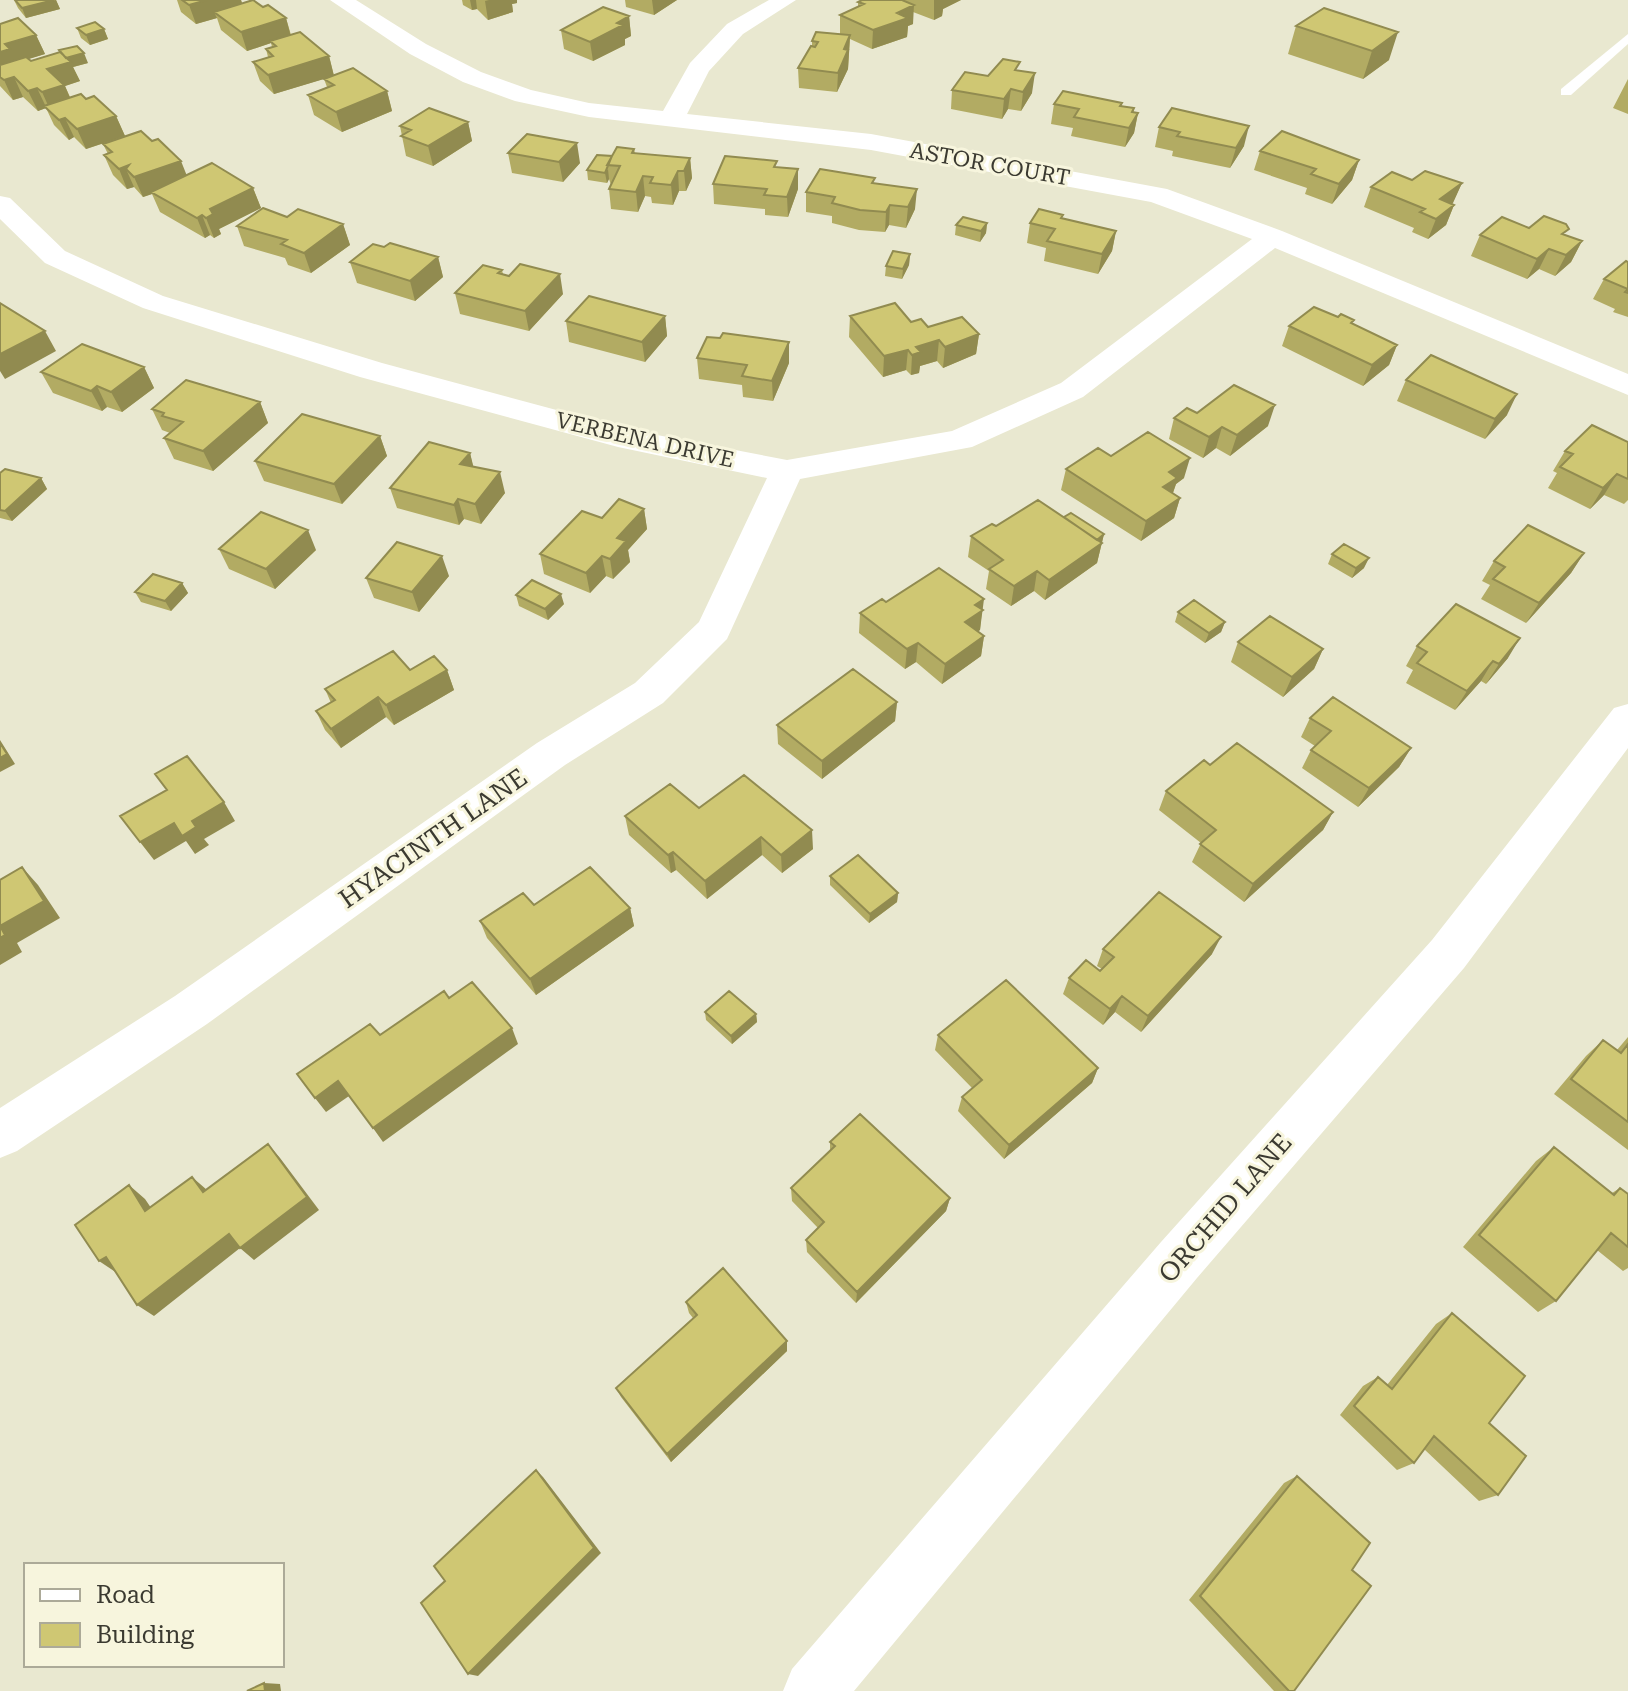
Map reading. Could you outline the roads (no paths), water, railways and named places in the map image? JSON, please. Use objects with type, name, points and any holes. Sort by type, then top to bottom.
[{"type":"street","name":"ASTOR COURT","points":[[341,0],[431,56],[472,77],[524,96],[589,110],[871,142],[1157,195],[1272,237],[1628,385]]},
{"type":"street","points":[[671,120],[698,68],[735,29],[785,0]]},
{"type":"street","name":"VERBENA DRIVE","points":[[0,204],[55,257],[153,302],[371,370],[630,440],[787,471],[960,440],[1072,390],[1272,237]]},
{"type":"street","name":"HYACINTH LANE","points":[[0,1135],[191,1010],[551,754],[649,693],[714,630],[787,471]]},
{"type":"street","name":"ORCHID LANE","points":[[814,1691],[1168,1272],[1448,954],[1628,719]]},
{"type":"lane","points":[[1566,92],[1628,38]]}]
